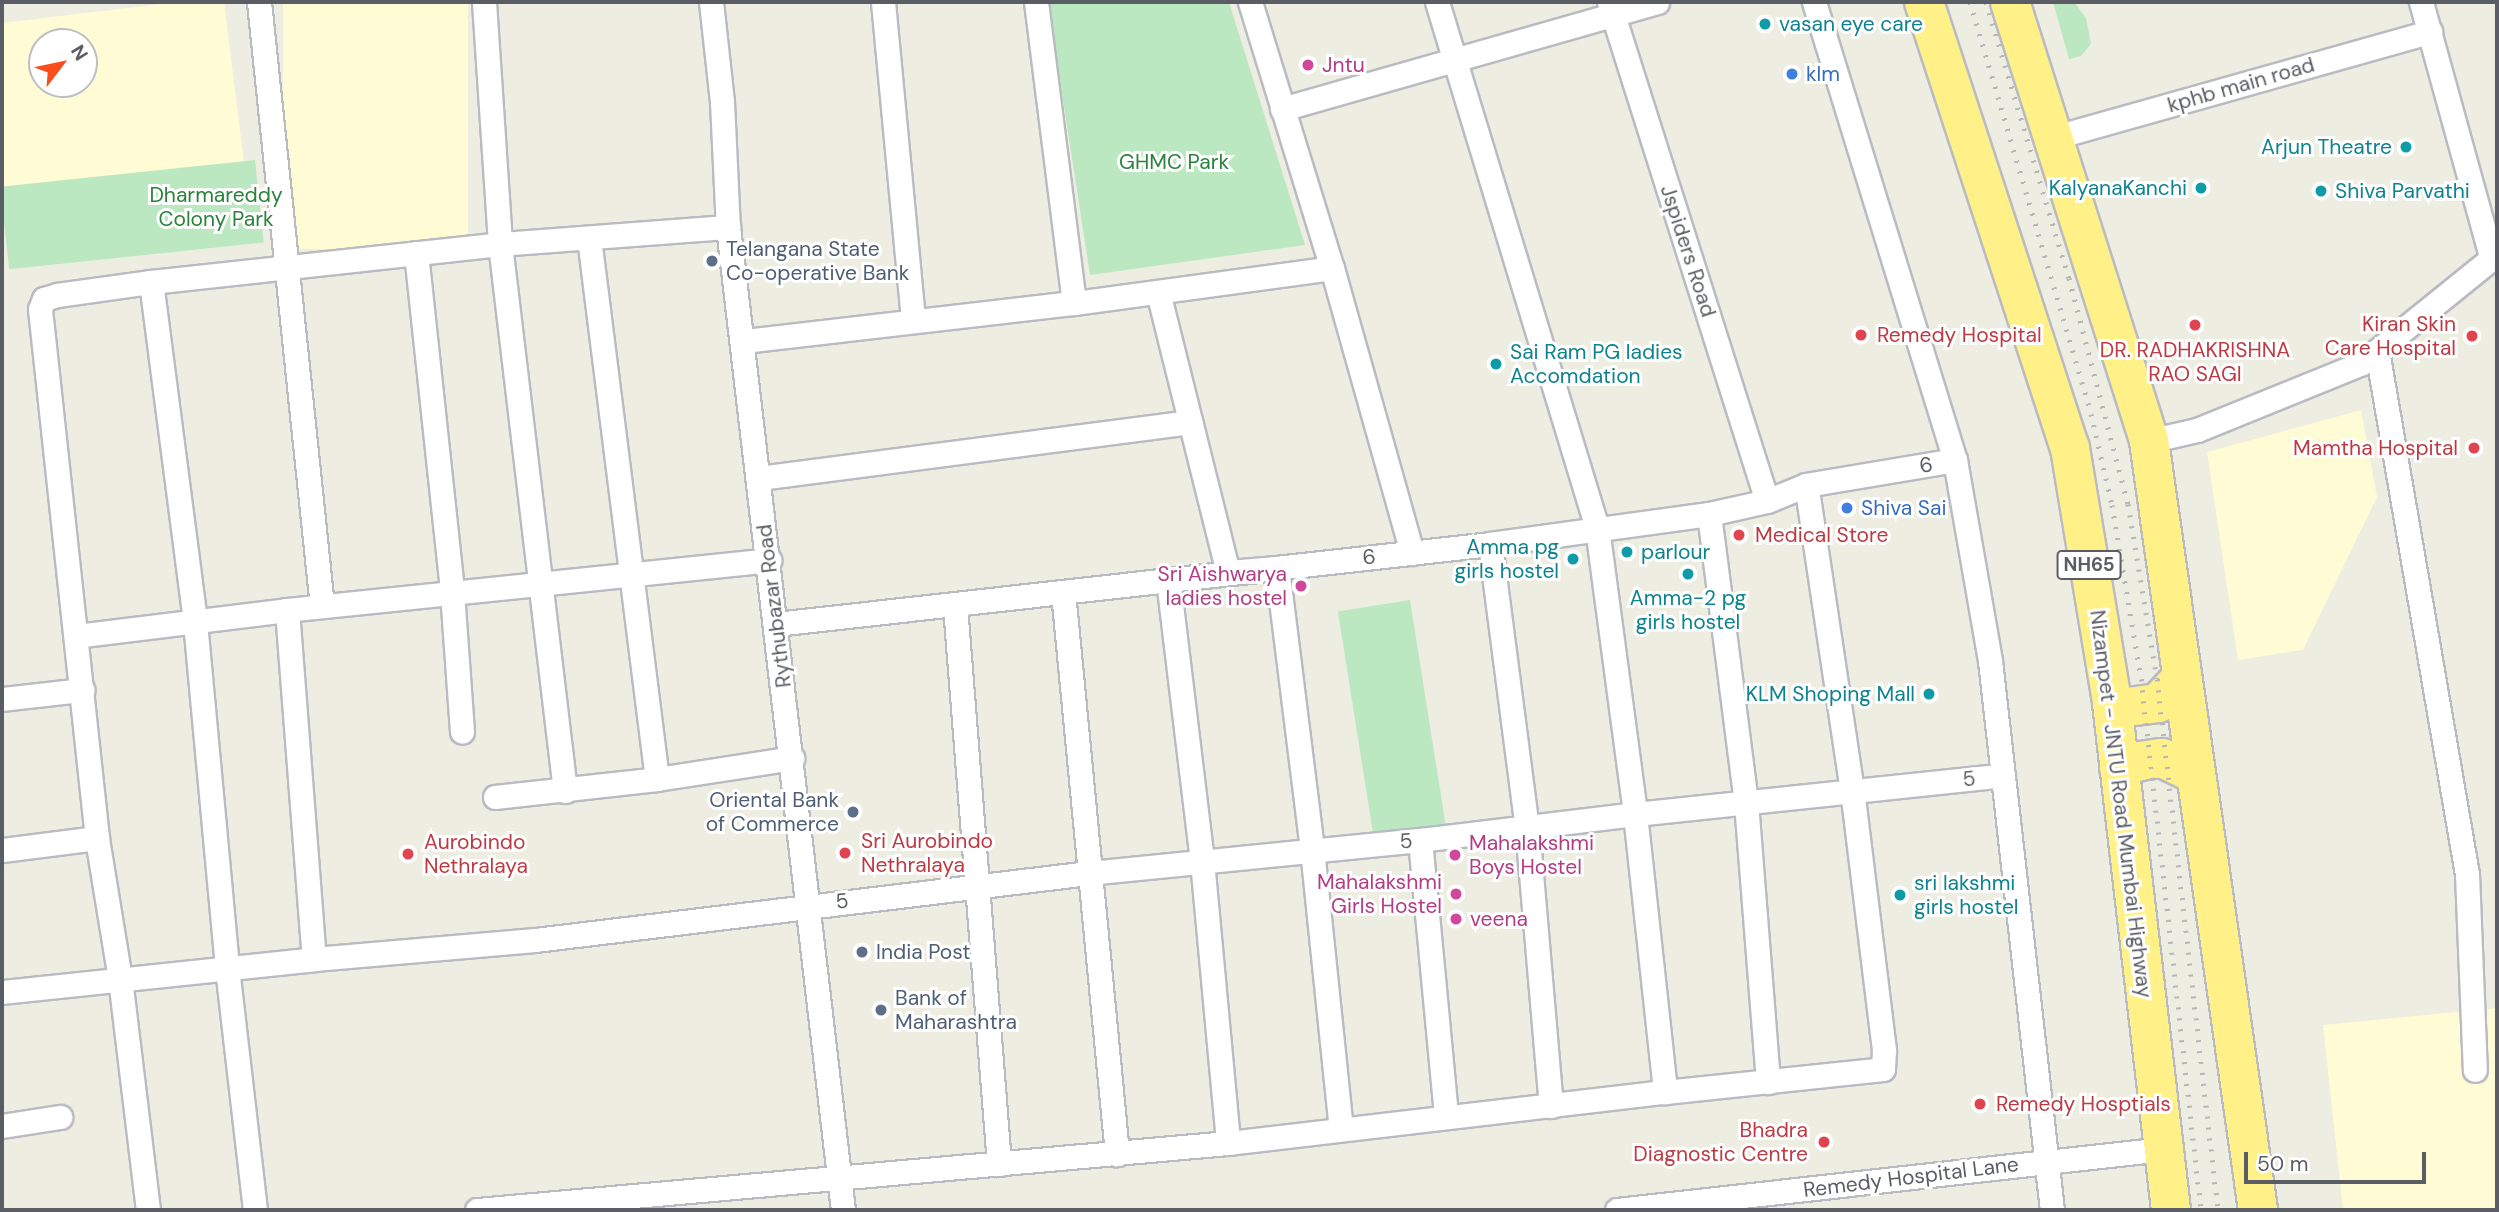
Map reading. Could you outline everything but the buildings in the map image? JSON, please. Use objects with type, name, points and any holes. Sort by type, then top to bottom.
[{"type":"highway","name":"Nizampet - JNTU Road Mumbai Highway","points":[[1924,2],[2070,448],[2112,703],[2171,1210]]},
{"type":"highway","points":[[2010,2],[2150,442],[2195,774],[2250,1134],[2258,1210]]},
{"type":"highway","points":[[2112,703],[2127,707],[2158,703],[2182,677]]},
{"type":"highway","points":[[2119,768],[2162,758],[2195,774]]},
{"type":"street","points":[[259,2],[322,606]]},
{"type":"street","points":[[484,2],[500,244],[565,791]]},
{"type":"street","name":"Rythubazar Road","points":[[711,2],[722,102],[728,227],[744,341],[843,1210]]},
{"type":"street","points":[[883,2],[913,321]]},
{"type":"street","points":[[1036,2],[1074,303]]},
{"type":"street","points":[[1250,2],[1332,268],[1412,553]]},
{"type":"street","points":[[1437,2],[1597,528],[1635,814],[1665,1092]]},
{"type":"street","points":[[1282,109],[1454,59],[1611,8],[1657,2]]},
{"type":"street","points":[[1814,2],[1955,460],[1990,661],[2052,1210]]},
{"type":"street","points":[[2150,442],[2185,434],[2323,381],[2362,363],[2494,256],[2421,2]]},
{"type":"street","name":"Jspiders Road","points":[[1611,8],[1767,501]]},
{"type":"street","name":"kphb main road","points":[[2052,138],[2430,32]]},
{"type":"street","points":[[148,1210],[120,979],[97,838],[40,309],[44,299],[151,282],[500,244],[728,227]]},
{"type":"street","points":[[589,238],[657,779]]},
{"type":"street","points":[[416,253],[452,592],[462,732]]},
{"type":"street","points":[[744,341],[1074,303],[1332,268]]},
{"type":"street","points":[[151,282],[195,622],[227,968],[255,1210]]},
{"type":"street","points":[[1158,292],[1228,572],[1277,568],[1312,849],[1341,1129]]},
{"type":"street","points":[[2377,351],[2467,874],[2475,1070]]},
{"type":"street","points":[[759,478],[1190,422]]},
{"type":"street","name":"6","points":[[776,624],[1490,544],[1709,514],[1767,501],[1806,485],[1955,460]]},
{"type":"street","points":[[477,1210],[1228,1143],[1883,1069],[1884,1049],[1852,790],[1806,485]]},
{"type":"street","points":[[1709,514],[1746,802],[1768,1082]]},
{"type":"street","points":[[1490,544],[1527,827],[1551,1106]]},
{"type":"street","points":[[76,636],[322,606],[769,560]]},
{"type":"street","points":[[1168,580],[1202,861],[1228,1143]]},
{"type":"street","points":[[1063,592],[1117,1154]]},
{"type":"street","points":[[955,606],[999,1164]]},
{"type":"street","points":[[287,610],[314,959]]},
{"type":"street","points":[[2,699],[82,690]]},
{"type":"street","points":[[495,797],[657,779],[792,758]]},
{"type":"street","name":"5","points":[[2,992],[314,959],[535,940],[1089,873],[1420,840],[2003,775]]},
{"type":"street","points":[[2,850],[97,838]]},
{"type":"street","points":[[1420,840],[1446,1117]]},
{"type":"street","points":[[2,1126],[60,1117]]},
{"type":"street","name":"Remedy Hospital Lane","points":[[1617,1210],[2163,1149]]},
{"type":"shaded area","points":[[177,2],[224,2],[244,162],[2,192],[2,23]]},
{"type":"shaded area","points":[[283,2],[468,2],[468,249],[283,249]]},
{"type":"shaded area","points":[[2361,410],[2377,497],[2303,650],[2238,660],[2207,452]]},
{"type":"shaded area","points":[[2497,1008],[2497,1210],[2343,1210],[2323,1025]]},
{"type":"green space","name":"GHMC Park","points":[[1048,2],[1229,2],[1305,245],[1090,275]]},
{"type":"green space","points":[[2053,2],[2074,2],[2086,18],[2091,44],[2081,56],[2069,59]]},
{"type":"green space","name":"Dharmareddy Colony Park","points":[[255,160],[264,243],[9,269],[2,187]]},
{"type":"green space","points":[[1410,600],[1446,827],[1374,839],[1338,611]]},
{"type":"railway","points":[[1970,2],[2091,414],[2112,505],[2141,679],[2201,1210]]},
{"type":"railway","points":[[1986,2],[2069,278],[2128,504],[2157,679],[2218,1210]]},
{"type":"place","name":"vasan eye care","points":[[1765,24]]},
{"type":"place","name":"Jntu","points":[[1308,65]]},
{"type":"place","name":"klm","points":[[1792,74]]},
{"type":"place","name":"Arjun Theatre","points":[[2406,147]]},
{"type":"place","name":"KalyanaKanchi","points":[[2201,188]]},
{"type":"place","name":"Shiva Parvathi","points":[[2321,191]]},
{"type":"place","name":"Telangana State Co-operative Bank","points":[[712,261]]},
{"type":"place","name":"DR. RADHAKRISHNA RAO SAGI","points":[[2195,325]]},
{"type":"place","name":"Remedy Hospital","points":[[1861,335]]},
{"type":"place","name":"Kiran Skin Care Hospital","points":[[2472,336]]},
{"type":"place","name":"Sai Ram PG ladies Accomdation","points":[[1496,364]]},
{"type":"place","name":"Mamtha Hospital","points":[[2474,448]]},
{"type":"place","name":"Shiva Sai","points":[[1847,508]]},
{"type":"place","name":"Medical Store","points":[[1739,535]]},
{"type":"place","name":"parlour","points":[[1627,552]]},
{"type":"place","name":"Amma pg girls hostel","points":[[1573,559]]},
{"type":"place","name":"Amma-2 pg girls hostel","points":[[1688,574]]},
{"type":"place","name":"Sri Aishwarya ladies hostel","points":[[1301,586]]},
{"type":"place","name":"KLM Shoping Mall","points":[[1929,694]]},
{"type":"place","name":"Oriental Bank of Commerce","points":[[853,812]]},
{"type":"place","name":"Sri Aurobindo Nethralaya","points":[[845,853]]},
{"type":"place","name":"Aurobindo Nethralaya","points":[[408,854]]},
{"type":"place","name":"Mahalakshmi Boys Hostel","points":[[1455,855]]},
{"type":"place","name":"Mahalakshmi Girls Hostel","points":[[1456,894]]},
{"type":"place","name":"sri lakshmi girls hostel","points":[[1900,895]]},
{"type":"place","name":"veena","points":[[1456,919]]},
{"type":"place","name":"India Post","points":[[862,952]]},
{"type":"place","name":"Bank of Maharashtra","points":[[881,1010]]},
{"type":"place","name":"Remedy Hosptials","points":[[1980,1104]]},
{"type":"place","name":"Bhadra Diagnostic Centre","points":[[1824,1142]]}]
